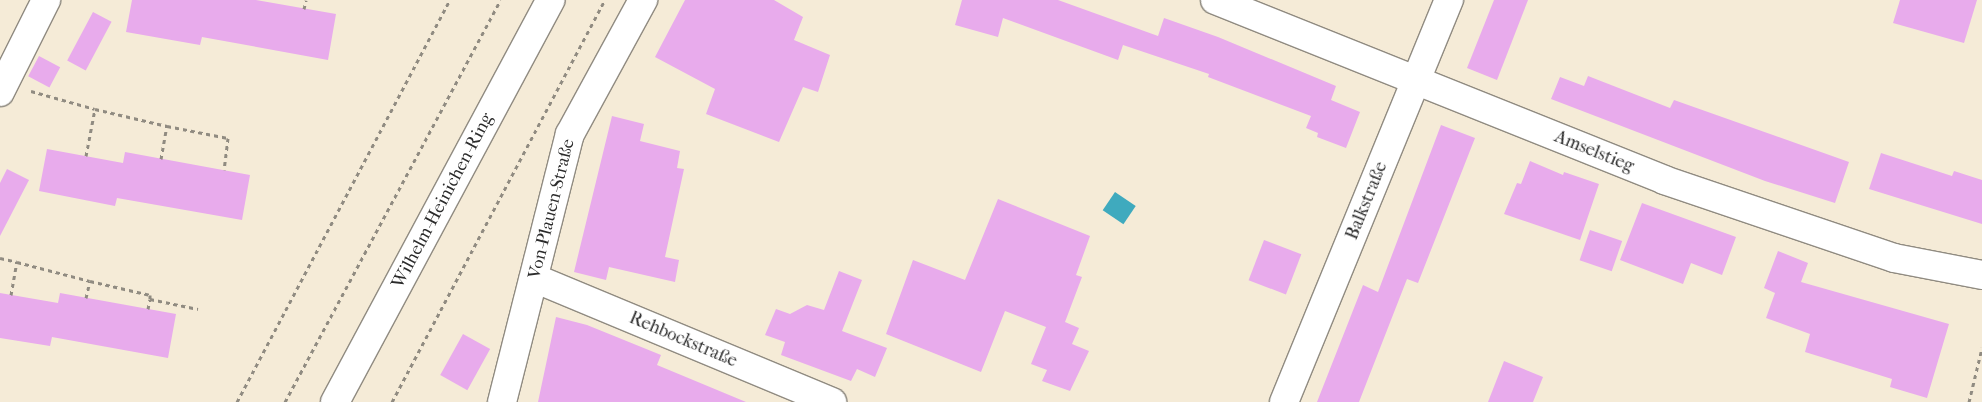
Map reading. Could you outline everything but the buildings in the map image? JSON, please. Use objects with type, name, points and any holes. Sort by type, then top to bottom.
[{"type":"street","points":[[2,88],[46,0]]},
{"type":"street","name":"Wilhelm-Heinichen-Ring","points":[[335,402],[551,0]]},
{"type":"street","name":"Von-Plauen-Straße","points":[[502,402],[570,134],[643,0]]},
{"type":"street","name":"Amselstieg","points":[[1215,0],[1664,180],[1894,258],[1982,275]]},
{"type":"street","name":"Balkstraße","points":[[1284,402],[1449,0]]},
{"type":"street","name":"Rehbockstraße","points":[[534,278],[832,402]]},
{"type":"path","points":[[304,9],[306,0]]},
{"type":"path","points":[[237,402],[450,0]]},
{"type":"path","points":[[285,402],[500,0]]},
{"type":"path","points":[[392,402],[605,0]]},
{"type":"path","points":[[2,88],[228,138],[224,170]]},
{"type":"path","points":[[86,156],[95,109]]},
{"type":"path","points":[[161,159],[167,126]]},
{"type":"path","points":[[0,258],[150,295],[148,309]]},
{"type":"path","points":[[11,295],[17,262]]},
{"type":"path","points":[[86,298],[90,281]]},
{"type":"path","points":[[150,300],[198,309]]},
{"type":"path","points":[[1969,402],[1982,348]]},
{"type":"water","points":[[1115,192],[1136,206],[1123,224],[1103,210]]}]
